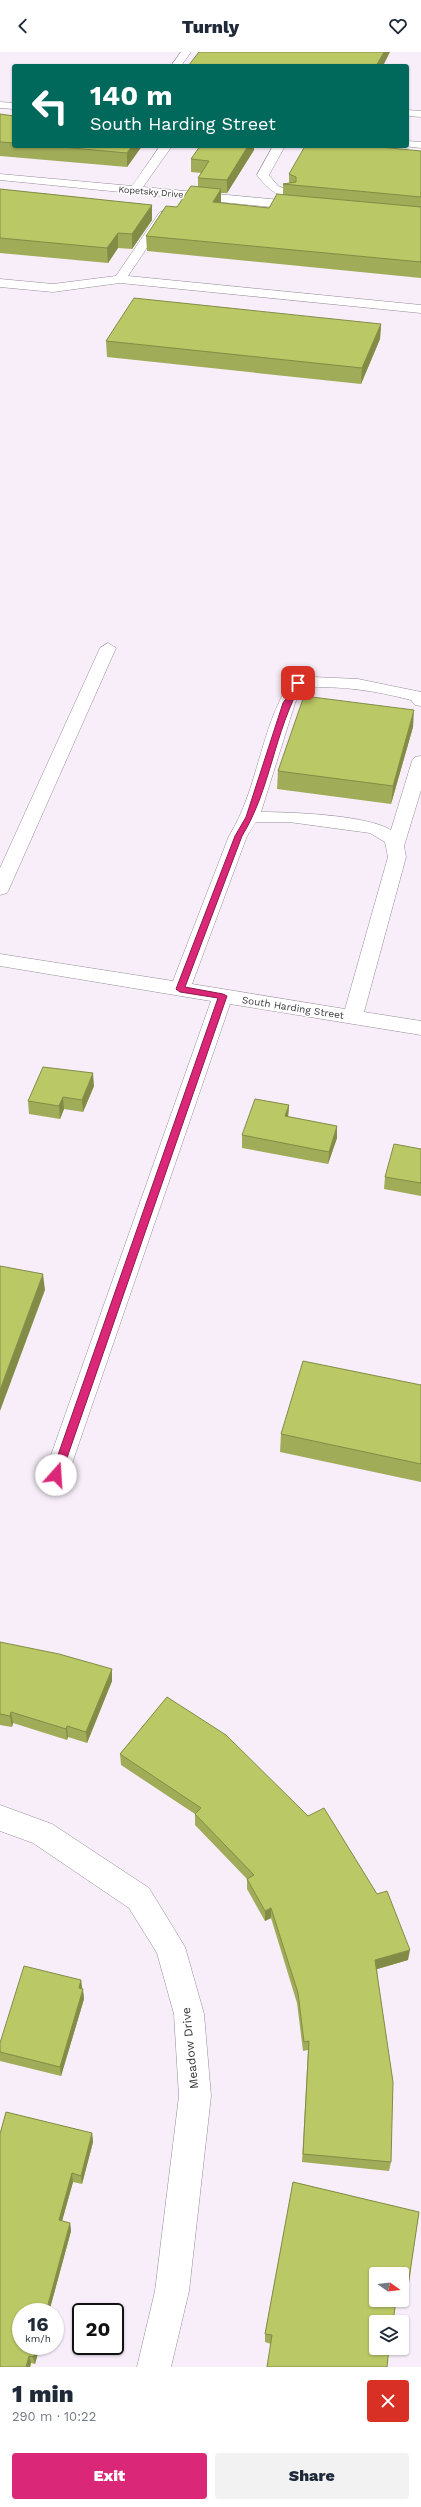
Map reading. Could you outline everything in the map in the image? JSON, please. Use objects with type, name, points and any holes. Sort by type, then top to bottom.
[{"type":"street","points":[[177,64],[186,52]]},
{"type":"street","points":[[0,105],[12,106]]},
{"type":"street","points":[[409,113],[421,114]]},
{"type":"street","points":[[409,144],[421,145]]},
{"type":"street","points":[[135,190],[165,148]]},
{"type":"street","points":[[278,148],[263,175],[274,188],[290,194]]},
{"type":"street","name":"Kopetsky Drive","points":[[0,177],[311,207]]},
{"type":"street","points":[[120,279],[177,194]]},
{"type":"street","points":[[0,283],[53,288],[120,279],[421,309]]},
{"type":"street","points":[[0,889],[108,648]]},
{"type":"street","points":[[180,989],[238,836],[250,817],[287,703],[298,683],[316,681],[348,682],[417,696],[421,701]]},
{"type":"street","points":[[395,846],[421,761]]},
{"type":"street","points":[[250,817],[289,817],[375,828],[394,840],[397,857],[353,1017]]},
{"type":"street","name":"South Harding Street","points":[[1,962],[421,1028]]},
{"type":"street","points":[[56,1475],[223,996]]},
{"type":"street","name":"Meadow Drive","points":[[0,1818],[42,1833],[140,1898],[170,1947],[189,2014],[195,2096],[172,2291],[154,2367]]},
{"type":"building","points":[[199,52],[384,52],[377,64],[190,64]]},
{"type":"building","points":[[0,114],[12,116],[12,143],[0,142]]},
{"type":"building","points":[[72,148],[131,148],[127,153]]},
{"type":"building","points":[[199,148],[247,148],[227,180],[198,178],[209,161],[191,159]]},
{"type":"building","points":[[304,148],[390,148],[421,151],[421,197],[283,184],[296,182],[296,177],[289,174]]},
{"type":"building","points":[[191,186],[221,189],[213,202],[269,208],[277,194],[421,207],[421,262],[146,236],[166,206],[177,207]]},
{"type":"building","points":[[0,189],[152,205],[132,234],[118,233],[107,248],[0,238]]},
{"type":"building","points":[[134,298],[381,324],[362,368],[106,341]]},
{"type":"building","points":[[304,696],[414,710],[393,786],[278,771]]},
{"type":"building","points":[[43,1067],[93,1073],[82,1100],[63,1097],[59,1106],[28,1101]]},
{"type":"building","points":[[255,1099],[289,1105],[285,1116],[337,1126],[329,1152],[242,1135]]},
{"type":"building","points":[[394,1144],[421,1149],[421,1183],[385,1177]]},
{"type":"building","points":[[0,1266],[43,1274],[0,1390]]},
{"type":"building","points":[[303,1361],[421,1385],[421,1464],[281,1434]]},
{"type":"building","points":[[0,1642],[59,1654],[112,1669],[86,1732],[67,1726],[66,1729],[11,1712],[10,1716],[0,1714]]},
{"type":"building","points":[[167,1697],[226,1735],[308,1816],[324,1808],[377,1894],[387,1891],[410,1950],[375,1960],[393,2082],[391,2162],[303,2154],[309,2041],[304,2042],[298,1993],[271,1908],[265,1911],[247,1879],[254,1875],[195,1814],[201,1808],[120,1754]]},
{"type":"building","points":[[24,1966],[81,1980],[79,1988],[83,1989],[60,2067],[0,2052],[0,2043]]},
{"type":"building","points":[[6,2112],[92,2133],[81,2176],[72,2173],[59,2220],[70,2223],[48,2303],[12,2303],[12,2355],[34,2355],[33,2357],[29,2356],[26,2367],[0,2367],[0,2134]]},
{"type":"building","points":[[293,2182],[419,2212],[409,2279],[409,2267],[369,2267],[369,2307],[395,2307],[394,2315],[369,2315],[369,2355],[388,2355],[387,2367],[267,2367],[272,2335],[265,2334]]},
{"type":"route","points":[[56,1475],[223,996],[180,989],[238,836],[250,817],[287,703],[298,683]]}]
